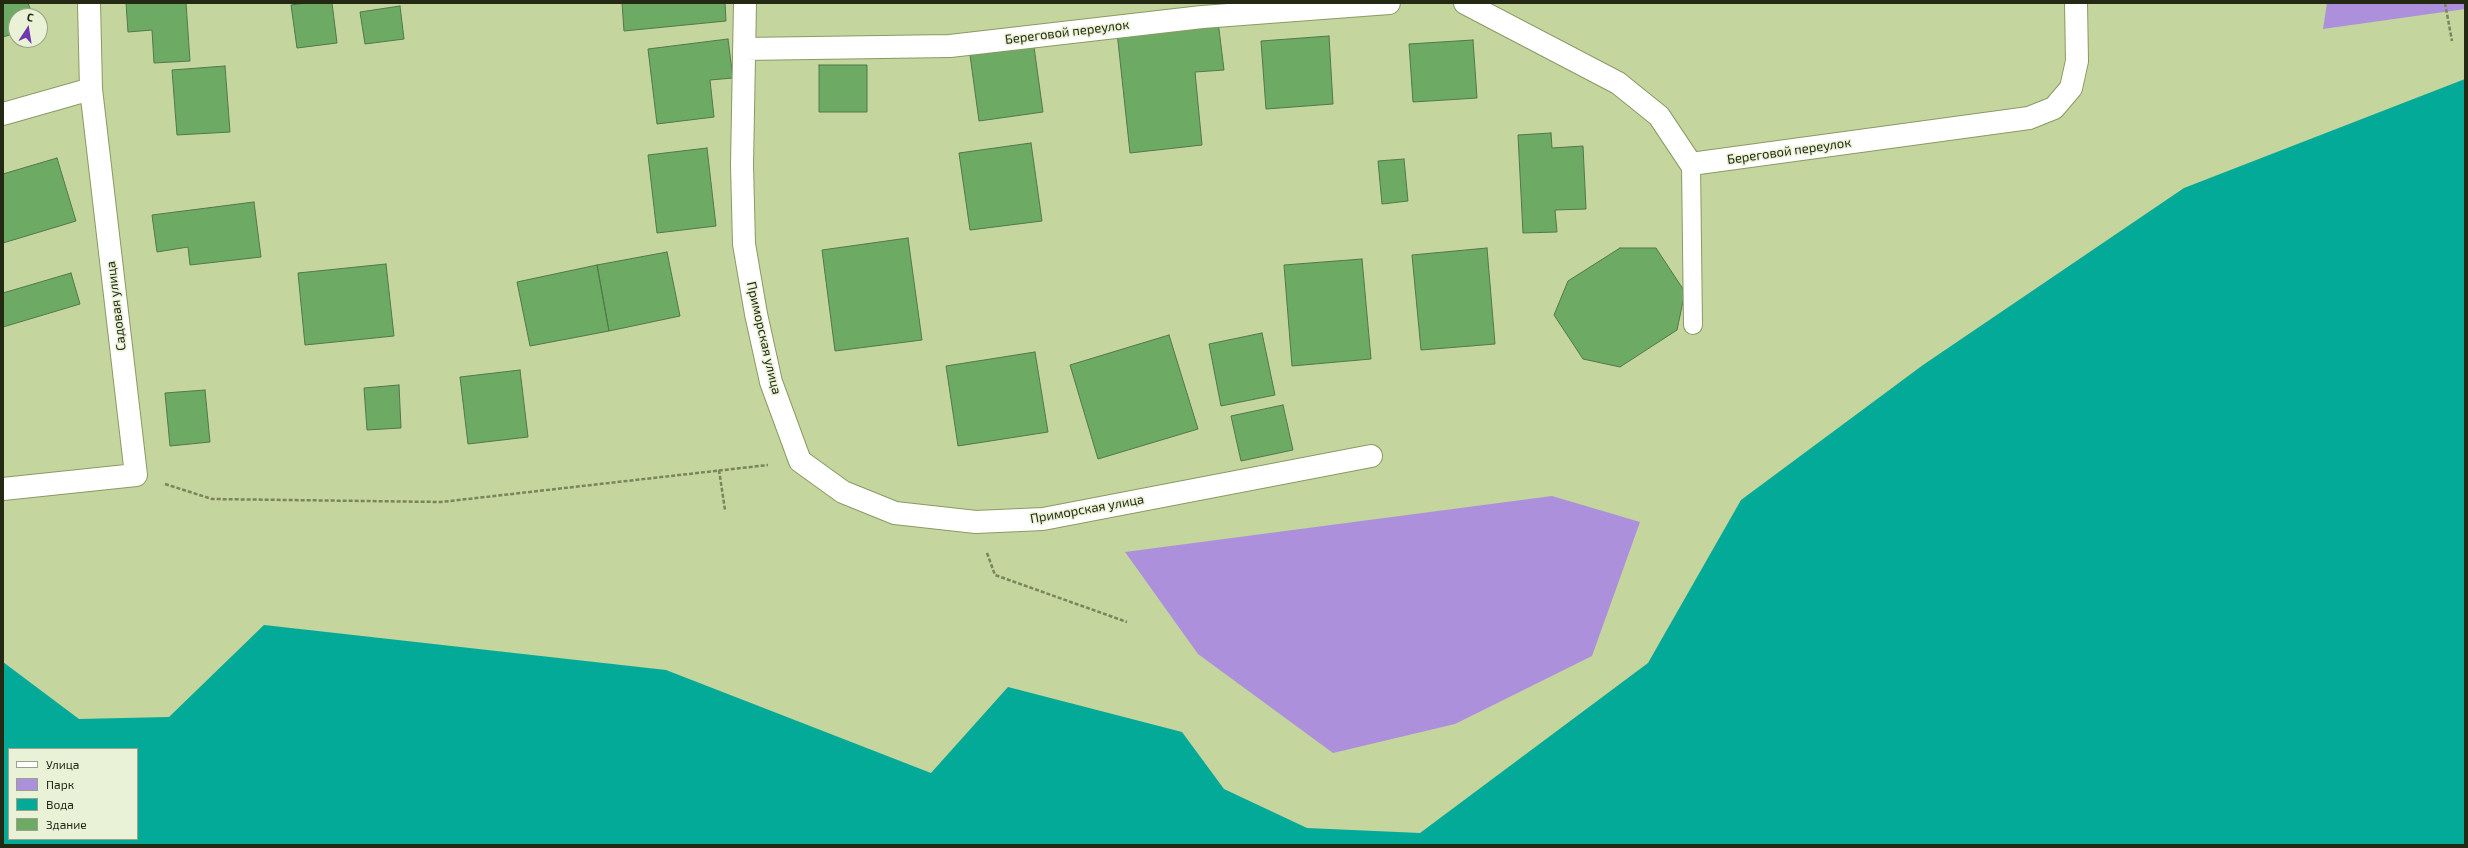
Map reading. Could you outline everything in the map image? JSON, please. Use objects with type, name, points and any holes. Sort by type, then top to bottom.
[{"type":"street","name":"Садовая улица","points":[[89,3],[91,89],[136,475]]},
{"type":"street","name":"Приморская улица","points":[[744,3],[742,164],[744,244],[756,314],[771,382],[800,461],[843,492],[895,513],[976,522],[1043,519],[1371,456]]},
{"type":"street","name":"Береговой переулок","points":[[744,50],[950,46],[1203,10],[1388,3]]},
{"type":"street","points":[[1465,3],[1618,82],[1659,116],[1691,164]]},
{"type":"street","name":"Береговой переулок","points":[[1691,164],[2029,118],[2054,108],[2071,88],[2077,61],[2076,3]]},
{"type":"street","points":[[3,114],[91,89]]},
{"type":"street","points":[[3,489],[136,475]]},
{"type":"lane","points":[[1691,164],[1693,325]]},
{"type":"path","points":[[2445,3],[2452,41]]},
{"type":"path","points":[[136,475],[212,499],[441,502],[800,461]]},
{"type":"path","points":[[719,470],[725,510]]},
{"type":"path","points":[[976,522],[995,575],[1127,622]]},
{"type":"green space","points":[[2327,3],[2465,3],[2465,9],[2323,29]]},
{"type":"green space","points":[[1552,496],[1640,522],[1592,656],[1455,724],[1333,753],[1198,654],[1125,552]]},
{"type":"water","points":[[2465,79],[2465,845],[3,845],[3,662],[79,719],[169,717],[264,625],[666,670],[931,773],[1008,687],[1182,732],[1224,789],[1307,828],[1420,833],[1648,663],[1741,500],[1923,365],[2184,188]]},
{"type":"building","points":[[3,3],[28,3],[30,8],[8,8],[8,35],[3,37]]},
{"type":"building","points":[[126,3],[186,3],[190,61],[154,63],[152,30],[128,32]]},
{"type":"building","points":[[306,3],[332,3],[337,43],[297,48],[291,5]]},
{"type":"building","points":[[622,3],[725,3],[726,21],[624,31]]},
{"type":"building","points":[[400,6],[404,39],[365,44],[360,12]]},
{"type":"building","points":[[1218,21],[1224,70],[1195,72],[1202,145],[1130,153],[1117,32]]},
{"type":"building","points":[[1329,36],[1333,104],[1266,109],[1261,41]]},
{"type":"building","points":[[728,39],[733,78],[710,80],[714,117],[657,124],[648,49]]},
{"type":"building","points":[[1473,40],[1477,98],[1413,102],[1409,44]]},
{"type":"building","points":[[1034,47],[1043,112],[979,121],[970,55]]},
{"type":"building","points":[[819,65],[867,65],[867,112],[819,112]]},
{"type":"building","points":[[225,66],[230,132],[177,135],[172,70]]},
{"type":"building","points":[[1551,133],[1552,148],[1583,146],[1586,209],[1555,210],[1557,232],[1523,233],[1518,135]]},
{"type":"building","points":[[1031,143],[1042,221],[970,230],[959,153]]},
{"type":"building","points":[[707,148],[716,226],[657,233],[648,155]]},
{"type":"building","points":[[57,158],[76,221],[3,243],[3,174]]},
{"type":"building","points":[[1404,159],[1408,201],[1382,204],[1378,161]]},
{"type":"building","points":[[254,202],[261,257],[190,265],[188,247],[157,252],[152,215]]},
{"type":"building","points":[[908,238],[922,340],[835,351],[822,250]]},
{"type":"building","points":[[1487,248],[1495,344],[1421,350],[1412,255]]},
{"type":"building","points":[[1620,248],[1656,248],[1685,292],[1677,330],[1620,367],[1583,359],[1554,315],[1568,281]]},
{"type":"building","points":[[667,252],[680,316],[609,331],[597,265]]},
{"type":"building","points":[[1362,259],[1371,359],[1292,366],[1284,265]]},
{"type":"building","points":[[386,264],[394,336],[305,345],[298,273]]},
{"type":"building","points":[[597,265],[609,331],[530,346],[517,282]]},
{"type":"building","points":[[71,273],[80,304],[3,327],[3,293]]},
{"type":"building","points":[[1262,333],[1275,395],[1221,406],[1209,344]]},
{"type":"building","points":[[1169,335],[1198,429],[1098,459],[1070,365]]},
{"type":"building","points":[[1035,352],[1048,432],[958,446],[946,366]]},
{"type":"building","points":[[520,370],[528,437],[468,444],[460,377]]},
{"type":"building","points":[[399,385],[401,428],[367,430],[364,388]]},
{"type":"building","points":[[205,390],[210,442],[170,446],[165,393]]},
{"type":"building","points":[[1283,405],[1293,450],[1241,461],[1231,416]]}]
